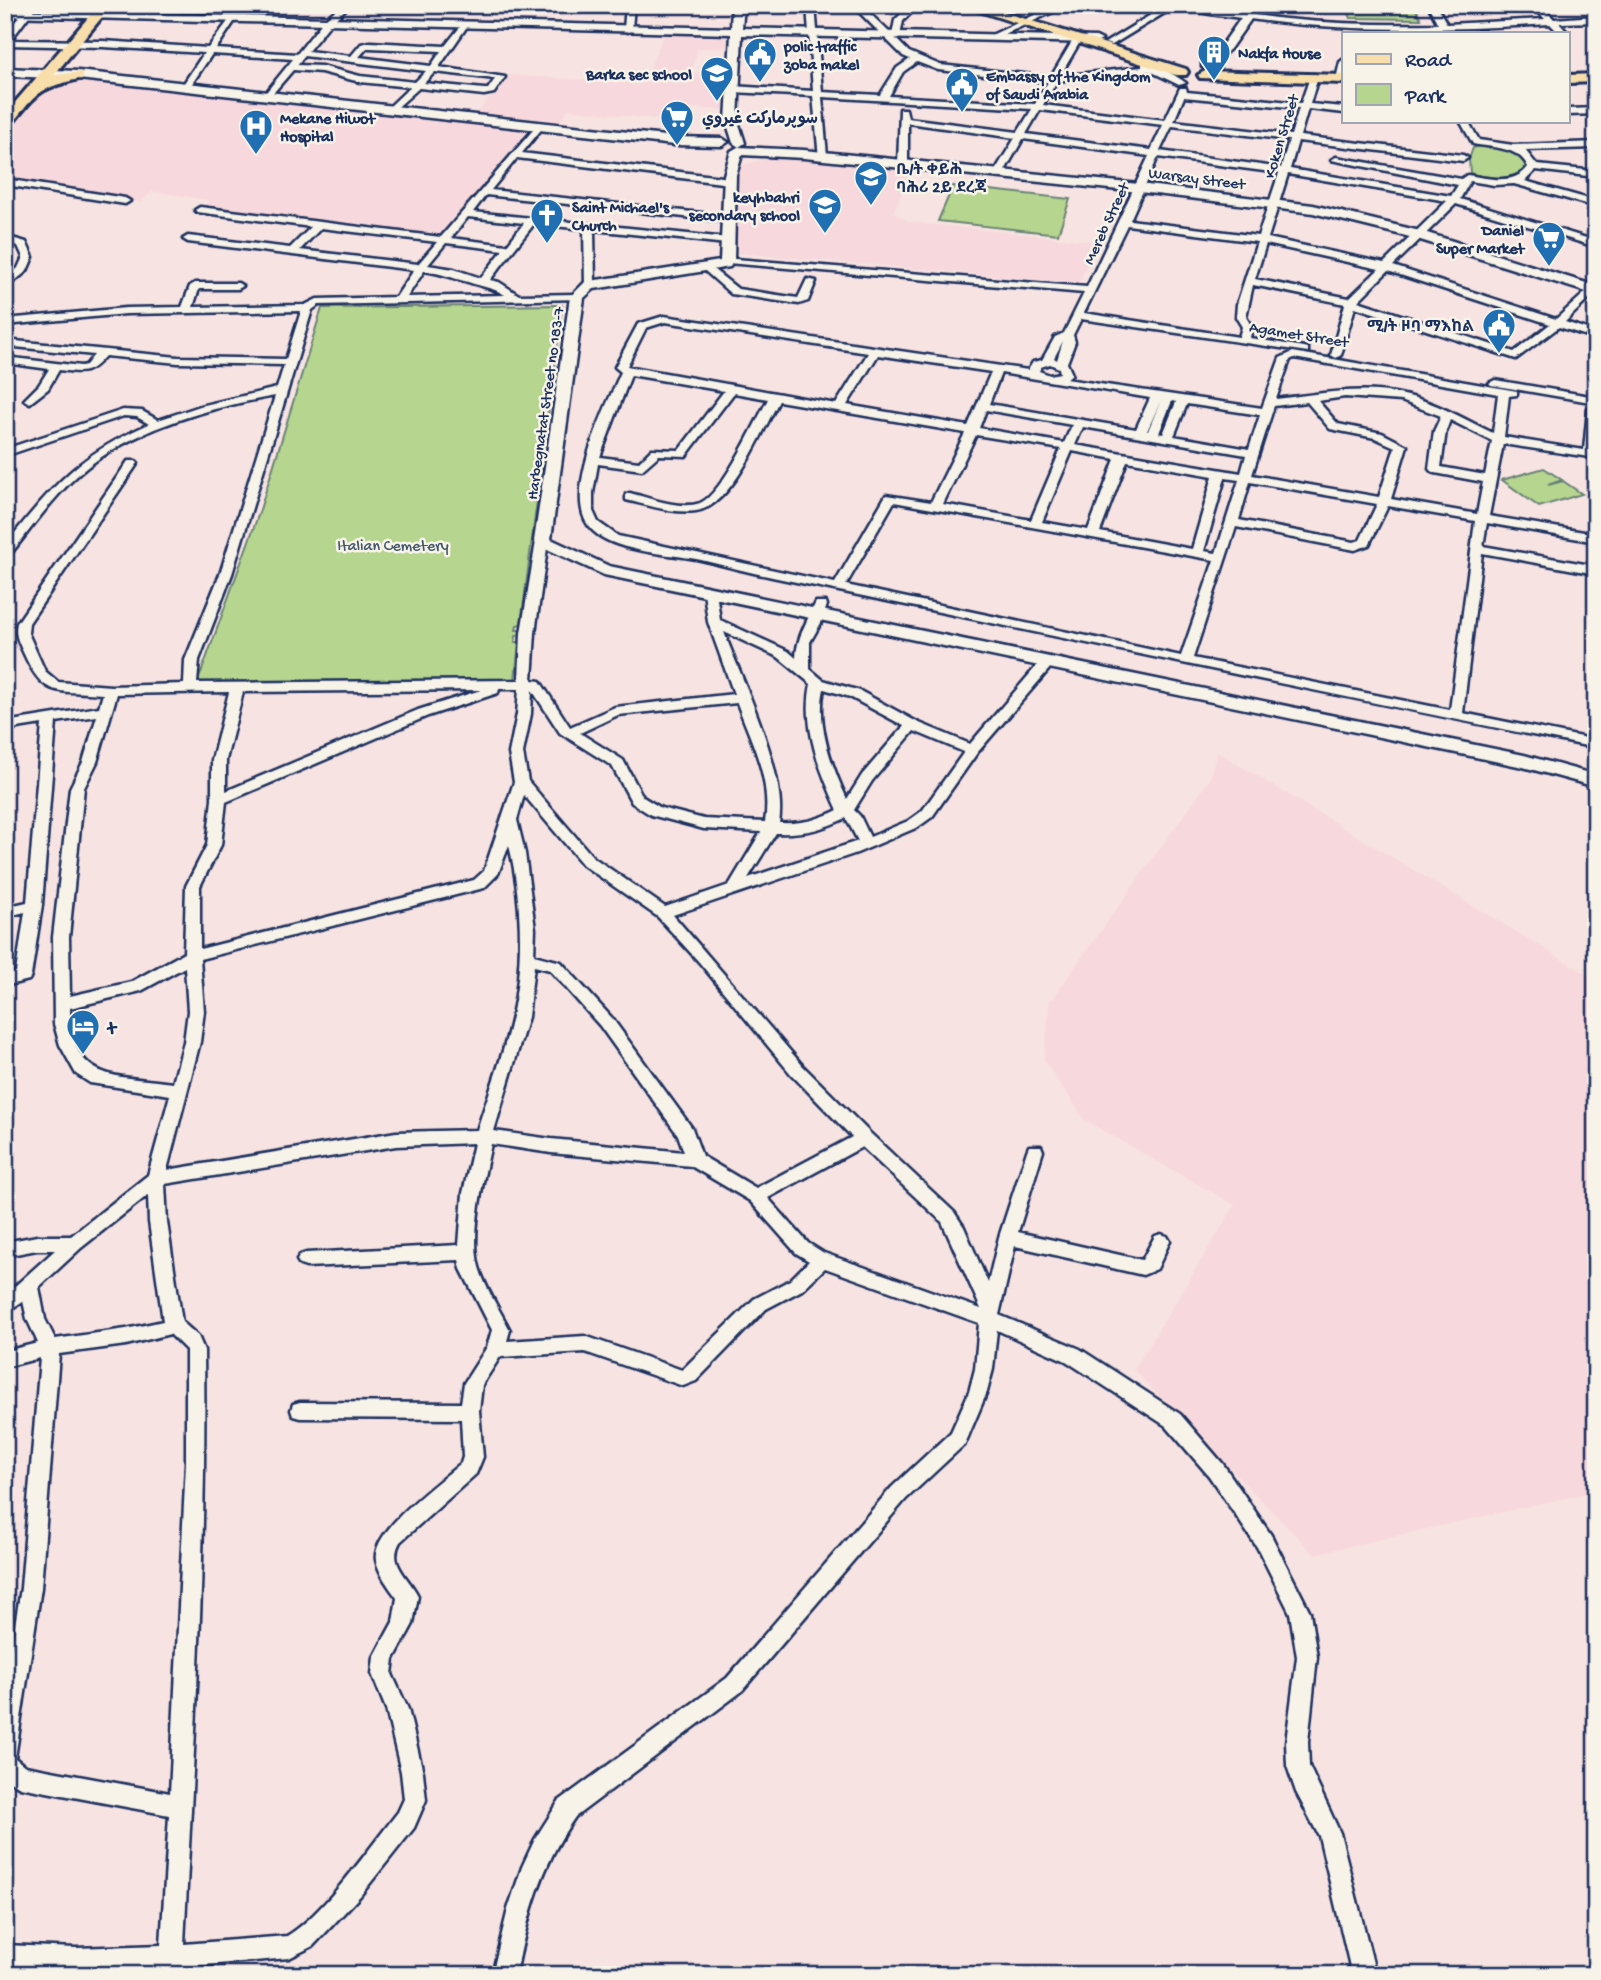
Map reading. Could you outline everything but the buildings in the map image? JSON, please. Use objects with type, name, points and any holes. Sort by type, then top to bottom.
[{"type":"main road","points":[[590,285],[709,269],[724,264],[727,260],[730,176],[725,139],[732,89],[737,5]]},
{"type":"main road","points":[[967,5],[1105,45],[1182,85]]},
{"type":"main road","points":[[987,5],[1077,40]]},
{"type":"main road","points":[[1203,68],[1216,58],[1256,5]]},
{"type":"main road","points":[[5,13],[30,10],[102,11],[327,22],[1077,40],[1203,68]]},
{"type":"main road","points":[[8,117],[102,11]]},
{"type":"main road","points":[[1182,85],[1180,65],[1261,75],[1342,79]]},
{"type":"main road","points":[[5,72],[48,72],[186,86],[681,141],[725,139],[739,147],[730,176]]},
{"type":"main road","points":[[36,86],[57,78],[78,75]]},
{"type":"main road","points":[[1570,79],[1596,78]]},
{"type":"main road","points":[[681,141],[725,139]]},
{"type":"main road","name":"Warsay Street","points":[[725,139],[739,147],[1139,188],[1313,209],[1419,235],[1594,289]]},
{"type":"main road","name":"Harbegnatat Street no 183-7","points":[[542,541],[577,297],[590,285]]},
{"type":"main road","points":[[542,541],[604,570],[710,592],[818,609],[1140,677],[1524,761],[1596,781]]},
{"type":"main road","points":[[591,562],[638,566],[1046,664],[1140,677],[1537,753],[1596,769]]},
{"type":"street","points":[[268,96],[327,22],[346,5]]},
{"type":"street","points":[[628,29],[630,5]]},
{"type":"street","points":[[811,5],[822,156]]},
{"type":"street","points":[[856,5],[915,59],[961,71],[1053,80],[1154,68]]},
{"type":"street","points":[[891,35],[899,20],[915,5]]},
{"type":"street","points":[[989,38],[1064,5]]},
{"type":"street","points":[[1105,45],[1173,5]]},
{"type":"street","points":[[1180,5],[1348,30],[1423,30],[1596,19]]},
{"type":"street","points":[[1432,5],[1444,27]]},
{"type":"street","points":[[1536,5],[1563,32]]},
{"type":"street","points":[[5,42],[30,10]]},
{"type":"street","points":[[186,86],[232,19]]},
{"type":"street","points":[[392,109],[434,68],[464,24]]},
{"type":"street","points":[[998,174],[1077,40]]},
{"type":"street","points":[[5,42],[299,55],[501,77],[491,91],[484,92],[416,86],[290,67]]},
{"type":"street","points":[[354,59],[366,45],[447,49]]},
{"type":"street","points":[[1105,45],[1154,68],[1182,85],[1305,108],[1342,110]]},
{"type":"street","points":[[884,96],[900,70],[915,59]]},
{"type":"street","name":"Koken Street","points":[[1244,340],[1247,327],[1240,312],[1248,281],[1264,240],[1314,77]]},
{"type":"street","name":"Mereb Street","points":[[1039,374],[1037,364],[1050,356],[1059,339],[1068,335],[1125,222],[1182,85]]},
{"type":"street","points":[[732,89],[1037,107],[1462,158]]},
{"type":"street","points":[[902,97],[903,164]]},
{"type":"street","points":[[1570,112],[1596,111]]},
{"type":"street","points":[[904,120],[1285,171],[1454,200],[1596,244]]},
{"type":"street","points":[[1465,122],[1476,142]]},
{"type":"street","points":[[399,301],[422,267],[539,126]]},
{"type":"street","points":[[1466,181],[1462,158],[1469,146],[1476,142],[1511,148],[1596,145]]},
{"type":"street","points":[[1511,148],[1527,157],[1533,167]]},
{"type":"street","points":[[516,155],[730,176]]},
{"type":"street","points":[[1336,160],[1466,181],[1515,181],[1596,204]]},
{"type":"street","points":[[1533,167],[1596,174]]},
{"type":"street","points":[[1515,181],[1524,178],[1533,167]]},
{"type":"street","points":[[1336,355],[1351,302],[1454,200],[1466,181]]},
{"type":"street","points":[[5,182],[125,201]]},
{"type":"street","points":[[485,192],[729,219]]},
{"type":"street","points":[[200,210],[510,248]]},
{"type":"street","points":[[467,214],[727,241]]},
{"type":"street","points":[[484,281],[531,221]]},
{"type":"street","points":[[1125,222],[1264,240],[1385,267],[1596,336]]},
{"type":"street","points":[[292,252],[318,225]]},
{"type":"street","points":[[589,227],[590,285]]},
{"type":"street","points":[[5,239],[22,244],[28,257],[23,268],[5,286]]},
{"type":"street","points":[[188,239],[459,273],[471,280],[495,284],[516,298]]},
{"type":"street","points":[[727,260],[1091,290]]},
{"type":"street","points":[[709,269],[730,289],[747,295],[799,301],[804,299],[811,281]]},
{"type":"street","points":[[1248,281],[1351,302],[1508,355],[1520,354],[1594,289]]},
{"type":"street","points":[[186,310],[195,286],[237,286]]},
{"type":"street","points":[[5,322],[126,311],[307,308],[317,302],[577,297]]},
{"type":"street","points":[[194,688],[190,683],[192,660],[226,574],[307,308]]},
{"type":"street","name":"Agamet Street","points":[[1078,315],[1336,355],[1595,406]]},
{"type":"street","points":[[1068,335],[1070,342],[1063,376],[997,370],[664,319],[642,326],[621,367],[627,371],[1596,538]]},
{"type":"street","points":[[5,343],[178,360],[290,362]]},
{"type":"street","points":[[11,361],[34,346]]},
{"type":"street","points":[[840,407],[875,351]]},
{"type":"street","points":[[11,361],[81,369],[90,367],[102,353]]},
{"type":"street","points":[[1039,374],[1085,384],[1267,408],[1310,398],[1355,393],[1383,395],[1420,403],[1498,440],[1593,455],[1595,406],[1293,355],[1285,358],[1267,408],[1233,523],[1186,660]]},
{"type":"street","points":[[1050,356],[1064,362],[1085,384]]},
{"type":"street","points":[[30,400],[44,387],[56,366]]},
{"type":"street","points":[[936,505],[972,431],[997,370]]},
{"type":"street","points":[[627,371],[592,460],[587,512],[590,520],[606,535],[838,588],[1596,744]]},
{"type":"street","points":[[592,460],[642,466],[656,451],[682,454],[732,388]]},
{"type":"street","points":[[5,553],[62,484],[84,465],[120,443],[205,408],[281,391]]},
{"type":"street","points":[[1455,716],[1476,548],[1498,440],[1504,392]]},
{"type":"street","points":[[630,497],[689,507],[712,502],[726,486],[776,395]]},
{"type":"street","points":[[1147,433],[1163,395]]},
{"type":"street","points":[[1168,437],[1182,398]]},
{"type":"street","points":[[1233,523],[1361,545],[1384,502],[1401,446],[1384,436],[1334,427],[1310,398]]},
{"type":"street","points":[[982,406],[1254,453]]},
{"type":"street","points":[[5,453],[124,413],[149,416],[158,426]]},
{"type":"street","points":[[1447,414],[1440,431],[1434,469],[1490,480]]},
{"type":"street","points":[[1035,524],[1078,424]]},
{"type":"street","points":[[1207,471],[1216,446]]},
{"type":"street","points":[[1092,536],[1122,457]]},
{"type":"street","points":[[132,463],[20,628],[27,651],[42,678],[61,688],[237,689],[526,683],[539,686],[562,727],[618,762],[637,800],[656,812],[704,824],[772,828],[810,827],[846,812],[867,778],[912,725]]},
{"type":"street","points":[[1196,554],[1220,473]]},
{"type":"street","points":[[838,588],[888,499],[936,505],[1221,558]]},
{"type":"street","points":[[61,1004],[135,987],[192,956],[479,884],[491,874],[520,782],[516,753],[524,714],[528,633],[542,541]]},
{"type":"street","points":[[1476,548],[1596,570]]},
{"type":"street","points":[[710,592],[714,622],[770,774],[776,804],[772,828],[736,886]]},
{"type":"street","points":[[803,671],[803,642],[815,623],[818,609]]},
{"type":"street","points":[[714,622],[776,650],[818,683],[855,694],[912,725],[972,750]]},
{"type":"street","points":[[663,913],[736,886],[794,869],[913,824],[927,814],[972,750],[1046,664]]},
{"type":"street","points":[[818,683],[815,698],[819,744],[827,771],[846,812],[853,816],[866,843]]},
{"type":"street","points":[[219,799],[411,718],[507,684]]},
{"type":"street","points":[[171,1966],[196,1462],[195,1350],[191,1341],[173,1326],[158,1222],[156,1179],[192,1042],[196,1011],[192,956],[193,886],[214,845],[219,799],[219,760],[237,689]]},
{"type":"street","points":[[111,690],[90,761],[76,788],[63,900],[62,1024],[68,1045],[82,1070],[88,1075],[96,1079],[180,1090]]},
{"type":"street","points":[[570,733],[615,711],[740,698]]},
{"type":"street","points":[[5,726],[105,710]]},
{"type":"street","points":[[5,981],[23,976],[34,905],[49,721]]},
{"type":"street","points":[[520,782],[588,861],[663,913],[797,1070],[948,1217],[955,1227],[990,1314]]},
{"type":"street","points":[[5,1957],[171,1966],[289,1947],[317,1927],[352,1888],[406,1820],[415,1800],[412,1772],[397,1709],[382,1674],[384,1657],[403,1624],[408,1596],[388,1568],[385,1556],[387,1544],[393,1536],[469,1468],[473,1457],[474,1436],[470,1411],[473,1383],[479,1370],[495,1350],[501,1330],[470,1269],[467,1252],[472,1194],[484,1136],[524,998],[527,958],[524,900],[510,820]]},
{"type":"street","points":[[5,912],[34,905]]},
{"type":"street","points":[[527,958],[555,966],[606,1022],[685,1133],[695,1160]]},
{"type":"street","points":[[5,1306],[75,1243],[156,1179],[381,1140],[484,1136],[551,1146],[695,1160],[756,1196],[802,1248],[822,1260],[990,1314],[1073,1355],[1173,1420],[1216,1470],[1264,1541],[1302,1621],[1307,1667],[1297,1742],[1298,1766],[1304,1784],[1329,1833],[1364,1975]]},
{"type":"street","points":[[756,1196],[864,1138]]},
{"type":"street","points":[[504,1975],[520,1904],[532,1869],[554,1826],[568,1809],[734,1685],[899,1493],[958,1438],[978,1392],[984,1369],[990,1314],[1007,1237],[1035,1151]]},
{"type":"street","points":[[1007,1237],[1143,1268],[1151,1264],[1161,1241]]},
{"type":"street","points":[[5,1249],[37,1243],[75,1243]]},
{"type":"street","points":[[306,1260],[467,1252]]},
{"type":"street","points":[[495,1350],[585,1344],[683,1378],[723,1345],[760,1304],[796,1285],[822,1260]]},
{"type":"street","points":[[5,1756],[31,1588],[50,1348],[36,1319],[29,1284]]},
{"type":"street","points":[[5,1359],[72,1343],[126,1337],[173,1326]]},
{"type":"street","points":[[300,1410],[470,1411]]},
{"type":"street","points":[[5,1765],[20,1776],[179,1806]]},
{"type":"shaded area","points":[[666,30],[730,32],[730,47],[698,48],[691,73],[725,74],[724,109],[671,108],[664,120],[568,109],[561,121],[478,113],[507,75],[643,84]]},
{"type":"shaded area","name":"Mekane Hiwot Hospital","points":[[70,78],[530,129],[440,234],[205,205],[209,200],[152,191],[141,202],[5,179],[5,133],[45,90],[54,90]]},
{"type":"shaded area","points":[[772,157],[912,172],[893,212],[909,222],[1096,242],[1079,283],[738,253],[734,175],[741,166]]},
{"type":"shaded area","points":[[1217,752],[1596,980],[1596,1491],[1314,1554],[1134,1370],[1235,1205],[1086,1121],[1044,1060],[1050,1002],[1210,779]]},
{"type":"green space","points":[[1345,5],[1414,5],[1421,19],[1351,18]]},
{"type":"green space","points":[[1480,146],[1514,153],[1524,161],[1526,167],[1507,177],[1492,178],[1470,173],[1469,159],[1473,148]]},
{"type":"green space","points":[[953,186],[1070,199],[1058,234],[938,221]]},
{"type":"green space","name":"Italian Cemetery","points":[[562,305],[552,390],[546,390],[544,408],[549,408],[521,624],[517,625],[516,630],[521,630],[515,642],[519,642],[515,680],[197,684],[259,513],[322,308]]},
{"type":"green space","points":[[1544,468],[1562,480],[1548,485],[1563,481],[1582,494],[1539,507],[1502,480]]},
{"type":"place","name":"Nakfa House","points":[[1214,82]]},
{"type":"place","name":"polic traffic zoba makel","points":[[760,84]]},
{"type":"place","name":"Barka sec school","points":[[717,103]]},
{"type":"place","name":"Embassy of the Kingdom of Saudi Arabia","points":[[962,114]]},
{"type":"place","name":"سوپرمارکت غيروي","points":[[677,147]]},
{"type":"place","name":"Mekane Hiwot Hospital","points":[[256,156]]},
{"type":"place","name":"ቤ/ት ቀይሕ ባሕሪ 2ይ ደረጃ","points":[[871,207]]},
{"type":"place","name":"keyhbahri secondary school","points":[[825,235]]},
{"type":"place","name":"Saint Michael's Church","points":[[547,245]]},
{"type":"place","name":"Daniel Super Market","points":[[1549,268]]},
{"type":"place","name":"ሚ/ት ዞባ ማእከል","points":[[1499,355]]},
{"type":"place","name":"t","points":[[83,1056]]}]
